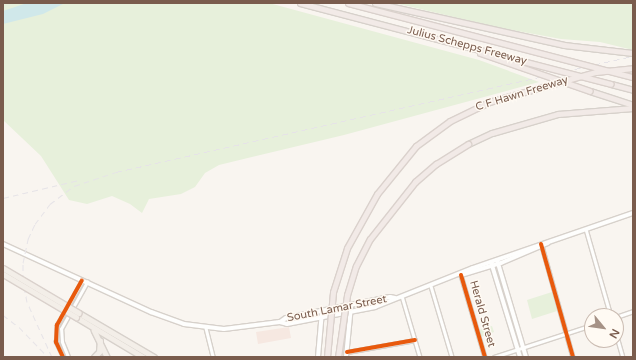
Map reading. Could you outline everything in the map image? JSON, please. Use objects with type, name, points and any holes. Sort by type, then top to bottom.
[{"type":"highway","name":"Julius Schepps Freeway","points":[[300,3],[633,90]]},
{"type":"highway","name":"Julius Schepps Freeway","points":[[348,3],[633,77]]},
{"type":"highway","points":[[375,3],[564,45],[633,53]]},
{"type":"highway","points":[[445,41],[633,105]]},
{"type":"highway","name":"C F Hawn Freeway","points":[[327,357],[333,292],[347,248],[377,194],[416,146],[446,123],[489,102],[596,72],[633,68]]},
{"type":"highway","points":[[338,357],[347,295],[356,266],[370,239],[415,182],[436,164],[468,144],[492,134],[554,115],[619,108],[633,108]]},
{"type":"main road","name":"South Lamar Street","points":[[3,244],[171,320],[206,328],[240,328],[280,322],[286,318],[402,296],[586,229],[633,214]]},
{"type":"main road","points":[[498,262],[526,357]]},
{"type":"main road","points":[[492,264],[520,357]]},
{"type":"main road","points":[[3,268],[143,357]]},
{"type":"main road","points":[[3,274],[154,357]]},
{"type":"main road","name":"South Lamar Street","points":[[280,322],[286,324],[350,313],[379,306],[395,298]]},
{"type":"main road","points":[[347,355],[351,306]]},
{"type":"main road","points":[[506,308],[511,306]]},
{"type":"main road","points":[[318,357],[322,311]]},
{"type":"main road","points":[[77,315],[96,331],[107,357]]},
{"type":"main road","points":[[94,357],[99,352],[100,339]]},
{"type":"street","points":[[586,229],[610,308]]},
{"type":"street","points":[[542,245],[573,357]]},
{"type":"street","name":"Herald Street","points":[[461,275],[485,357]]},
{"type":"street","points":[[63,357],[56,342],[57,325],[82,280]]},
{"type":"street","points":[[68,357],[62,342],[61,329],[87,282]]},
{"type":"street","points":[[432,286],[452,357]]},
{"type":"street","points":[[402,296],[420,357]]},
{"type":"street","points":[[206,328],[213,357]]},
{"type":"street","points":[[494,357],[584,329]]},
{"type":"street","points":[[347,355],[415,340]]},
{"type":"shaded area","points":[[289,327],[291,338],[258,344],[256,332]]},
{"type":"green space","points":[[3,3],[269,3],[479,60],[539,82],[344,135],[219,165],[205,173],[195,187],[181,194],[149,199],[142,213],[130,204],[112,196],[87,204],[69,200],[41,156],[3,120]]},
{"type":"green space","points":[[395,3],[633,3],[633,50],[600,42],[561,39],[496,27]]},
{"type":"green space","points":[[552,292],[557,311],[532,319],[527,300]]},
{"type":"green space","points":[[492,326],[494,332],[481,337],[479,330]]},
{"type":"water","points":[[27,3],[65,3],[43,14],[3,24],[3,11]]},
{"type":"railway","points":[[52,357],[27,302],[23,281],[23,263],[28,239],[35,224],[50,204],[74,186],[116,172],[633,56]]},
{"type":"railway","points":[[3,198],[79,180]]},
{"type":"railway","points":[[3,315],[19,327],[48,357]]},
{"type":"cycle path","points":[[541,244],[573,357]]},
{"type":"cycle path","points":[[461,275],[485,357]]},
{"type":"cycle path","points":[[63,357],[56,342],[57,325],[82,280]]},
{"type":"cycle path","points":[[347,352],[415,340]]}]
